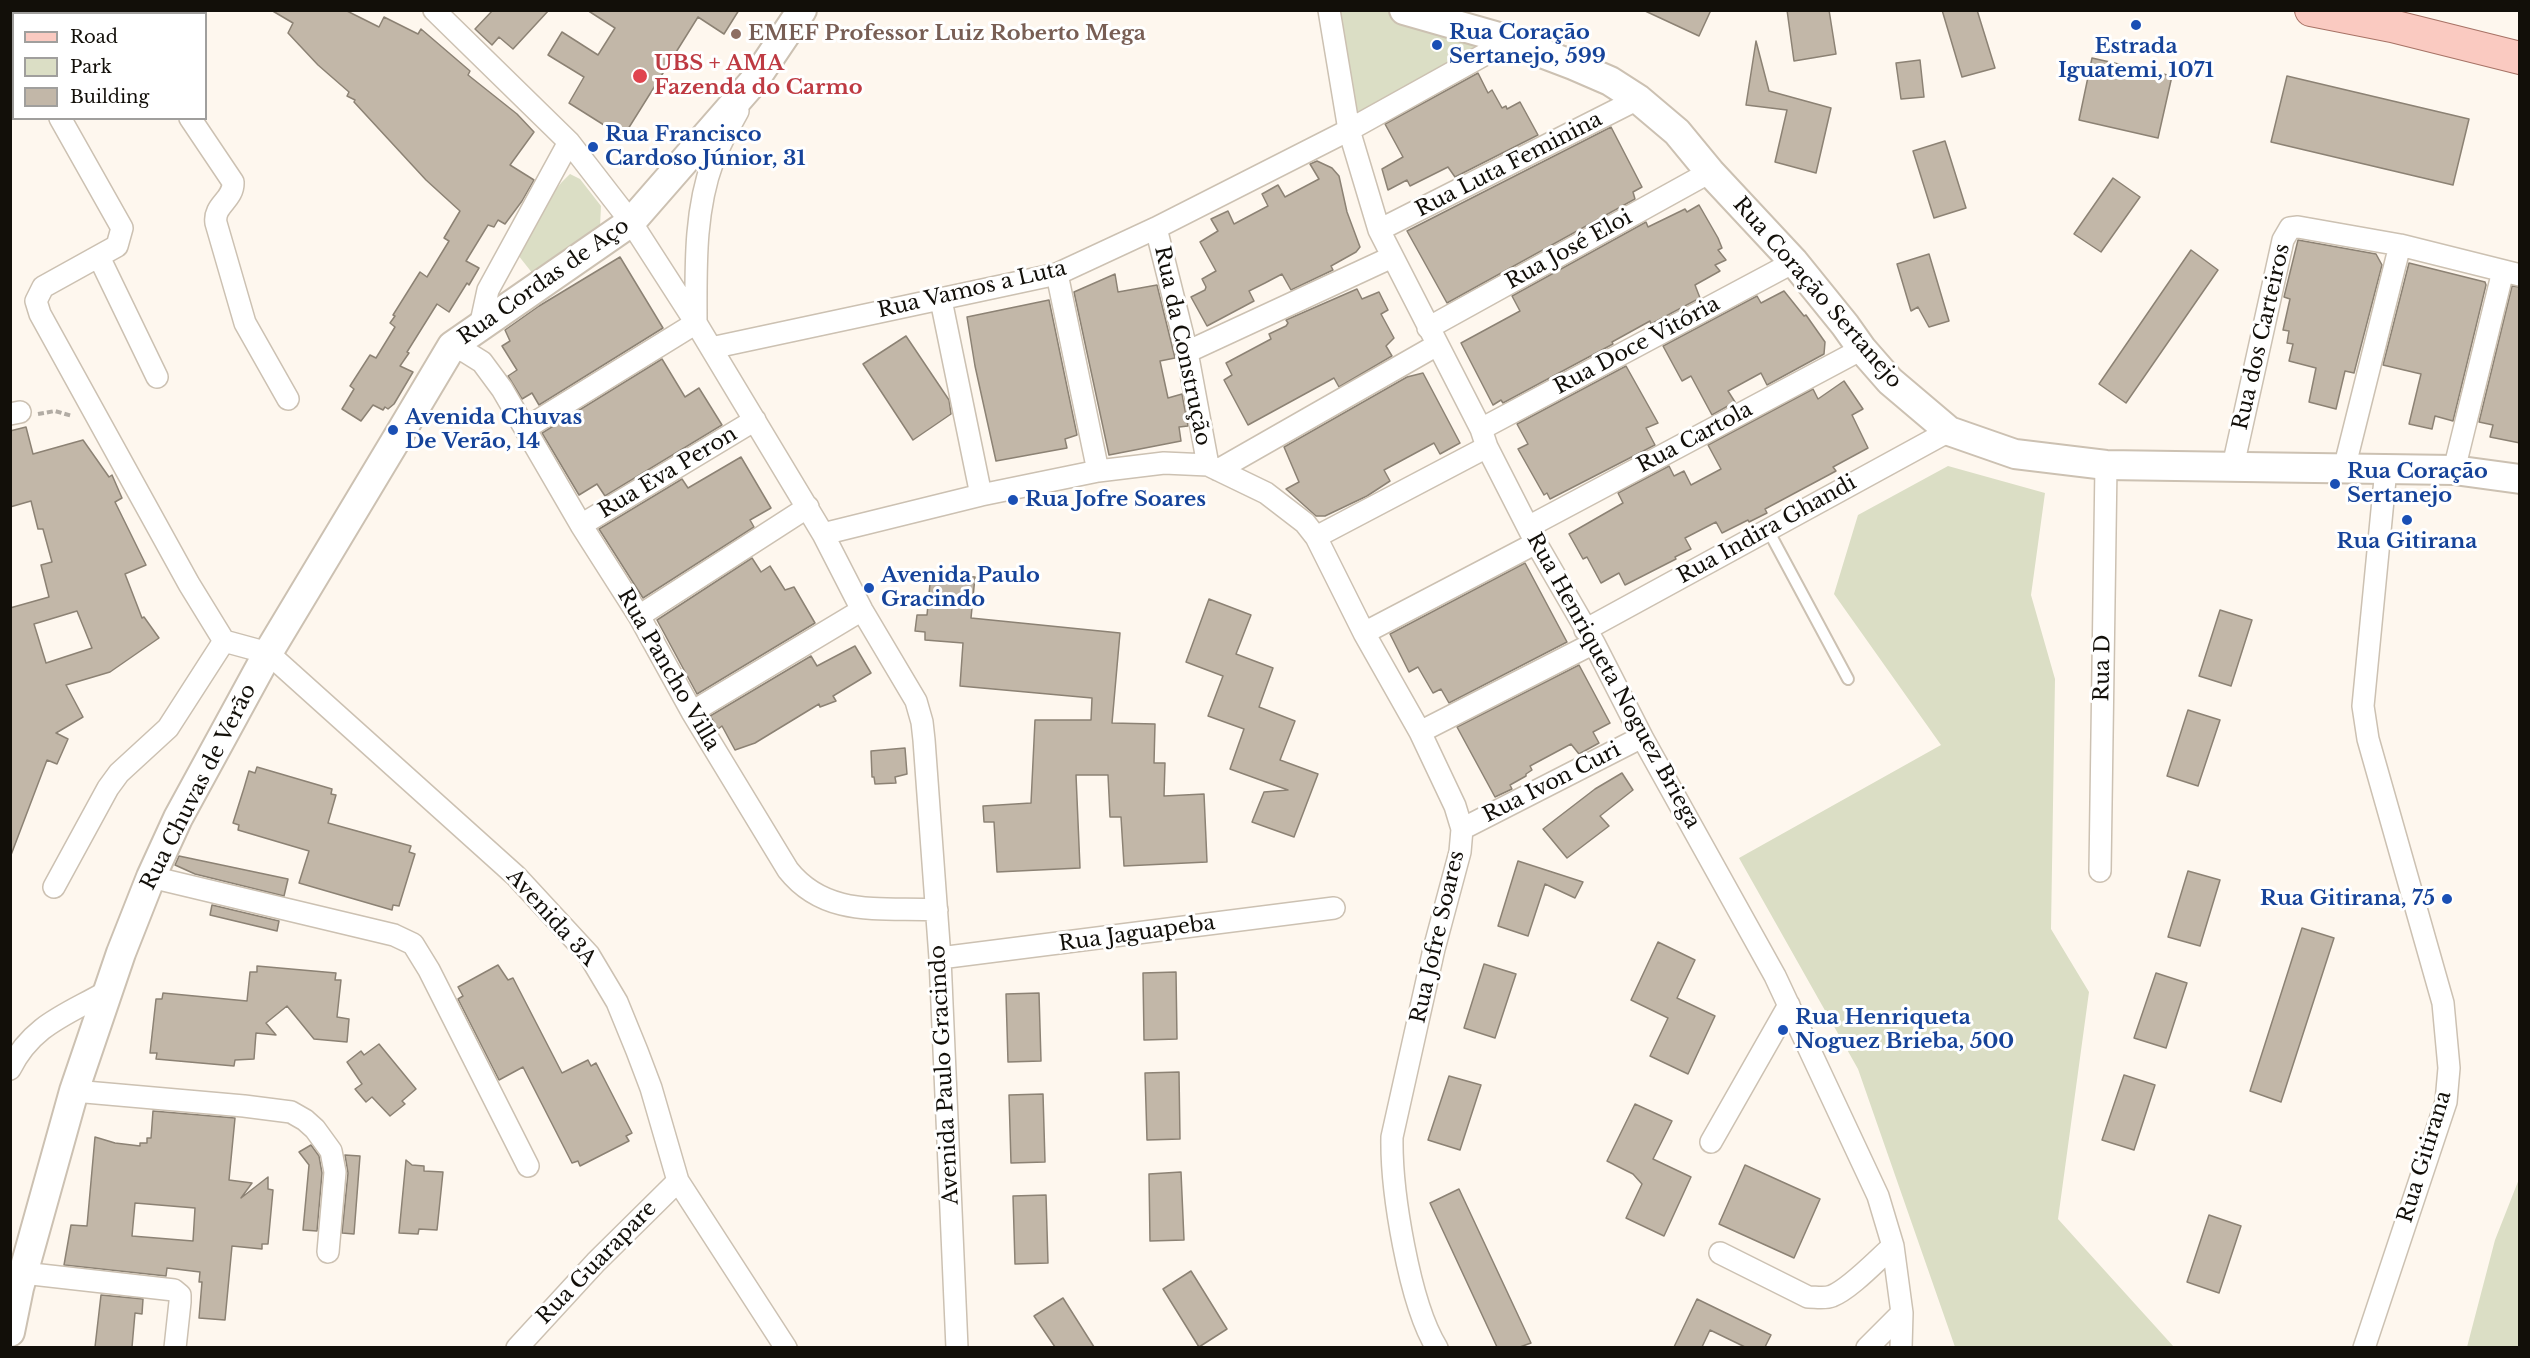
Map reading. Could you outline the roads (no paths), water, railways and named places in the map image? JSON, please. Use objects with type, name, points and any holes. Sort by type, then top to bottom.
[{"type":"main road","points":[[2311,10],[2520,58]]},
{"type":"street","points":[[526,428],[696,323],[696,254],[707,180],[725,136],[754,81],[802,10]]},
{"type":"street","name":"Rua Henriqueta Noguez Briega","points":[[1329,10],[1349,130],[1379,230],[1532,535],[1789,1005],[1878,1196],[1893,1246],[1902,1313],[1901,1347]]},
{"type":"street","name":"Rua Coração Sertanejo","points":[[1404,10],[1509,41],[1573,65],[1610,81],[1638,99],[1677,132],[1710,172],[1794,262],[1890,381],[1949,431],[2015,454],[2106,465],[2454,470],[2520,478]]},
{"type":"street","name":"Avenida Paulo Gracindo","points":[[443,14],[569,142],[631,222],[696,323],[808,507],[862,610],[916,700],[922,722],[937,910],[957,1347]]},
{"type":"street","name":"Rua Vamos a Luta","points":[[711,348],[1057,274],[1156,228],[1349,130],[1509,41]]},
{"type":"street","name":"Rua Cordas de Aço","points":[[452,346],[631,222],[754,81]]},
{"type":"street","name":"Rua Luta Feminina","points":[[1379,230],[1638,99]]},
{"type":"street","points":[[61,120],[122,228],[117,246],[43,287],[36,302],[40,314],[189,584],[224,641],[268,653]]},
{"type":"street","points":[[191,120],[233,182],[232,193],[216,211],[216,223],[245,323],[288,399]]},
{"type":"street","points":[[480,327],[488,290],[569,142]]},
{"type":"street","name":"Rua José Eloi","points":[[1213,467],[1710,172]]},
{"type":"street","name":"Rua dos Carteiros","points":[[2233,466],[2285,234],[2290,228],[2298,227],[2400,245],[2511,273]]},
{"type":"street","name":"Rua da Construção","points":[[1156,228],[1213,467]]},
{"type":"street","points":[[2344,469],[2400,245]]},
{"type":"street","points":[[99,257],[157,377]]},
{"type":"street","points":[[1187,352],[1392,257]]},
{"type":"street","name":"Rua Doce Vitória","points":[[1316,537],[1484,438],[1794,262]]},
{"type":"street","points":[[2454,470],[2511,273]]},
{"type":"street","points":[[1057,274],[1098,471]]},
{"type":"street","points":[[941,300],[981,495]]},
{"type":"street","name":"Rua Pancho Villa","points":[[452,346],[482,362],[526,428],[581,525],[639,616],[692,712],[788,870],[801,886],[839,906],[937,910]]},
{"type":"street","name":"Rua Chuvas de Verão","points":[[10,1332],[23,1273],[74,1091],[106,992],[151,877],[178,818],[268,653],[452,346]]},
{"type":"street","name":"Rua Cartola","points":[[1364,633],[1532,535],[1862,349]]},
{"type":"street","name":"Rua Eva Peron","points":[[581,525],[755,420]]},
{"type":"street","name":"Rua Indira Ghandi","points":[[1420,732],[1589,636],[1768,530],[1949,431]]},
{"type":"street","name":"Rua Jofre Soares","points":[[823,534],[981,495],[1098,471],[1164,463],[1213,467],[1283,504],[1305,523],[1316,537],[1364,633],[1420,732],[1455,806],[1462,829],[1460,852],[1434,949],[1392,1137],[1393,1170],[1411,1271],[1428,1332],[1437,1347]]},
{"type":"street","name":"Rua D","points":[[2100,872],[2106,465]]},
{"type":"street","name":"Rua Gitirana","points":[[2364,1347],[2446,1102],[2449,1068],[2443,1003],[2368,739],[2363,706],[2386,469]]},
{"type":"street","points":[[639,616],[808,507]]},
{"type":"street","points":[[692,712],[862,610]]},
{"type":"street","points":[[54,887],[108,788],[119,773],[168,728],[224,641]]},
{"type":"street","name":"Avenida 3A","points":[[268,653],[516,876],[589,955],[617,1002],[637,1051],[651,1088],[678,1181],[786,1347]]},
{"type":"street","name":"Rua Ivon Curi","points":[[1462,829],[1642,737]]},
{"type":"street","points":[[151,877],[394,935],[413,945],[425,962],[528,1166]]},
{"type":"street","name":"Rua Jaguapeba","points":[[940,958],[1334,908]]},
{"type":"street","points":[[10,1069],[30,1038],[46,1026],[106,992]]},
{"type":"street","points":[[1711,1142],[1789,1005]]},
{"type":"street","points":[[74,1091],[244,1106],[291,1112],[305,1120],[315,1129],[331,1151],[335,1172],[328,1252]]},
{"type":"street","name":"Rua Guarapare","points":[[517,1347],[596,1262],[678,1181]]},
{"type":"street","points":[[1720,1253],[1808,1296],[1820,1298],[1830,1297],[1840,1291],[1893,1246]]},
{"type":"street","points":[[23,1273],[174,1290],[180,1295],[175,1347]]},
{"type":"street","points":[[1867,1347],[1902,1313]]},
{"type":"lane","points":[[1768,530],[1848,679]]},
{"type":"place","name":"Estrada Iguatemi, 1071","points":[[2136,25]]},
{"type":"place","name":"EMEF Professor Luiz Roberto Mega","points":[[736,34]]},
{"type":"place","name":"Rua Coração Sertanejo, 599","points":[[1437,45]]},
{"type":"place","name":"UBS + AMA Fazenda do Carmo","points":[[640,76]]},
{"type":"place","name":"Rua Francisco Cardoso Júnior, 31","points":[[593,147]]},
{"type":"place","name":"Avenida Chuvas De Verão, 14","points":[[393,430]]},
{"type":"place","name":"Rua Coração Sertanejo","points":[[2335,484]]},
{"type":"place","name":"Rua Jofre Soares","points":[[1013,500]]},
{"type":"place","name":"Rua Gitirana","points":[[2407,520]]},
{"type":"place","name":"Avenida Paulo Gracindo","points":[[869,588]]},
{"type":"place","name":"Rua Gitirana, 75","points":[[2447,899]]},
{"type":"place","name":"Rua Henriqueta Noguez Brieba, 500","points":[[1783,1030]]}]
